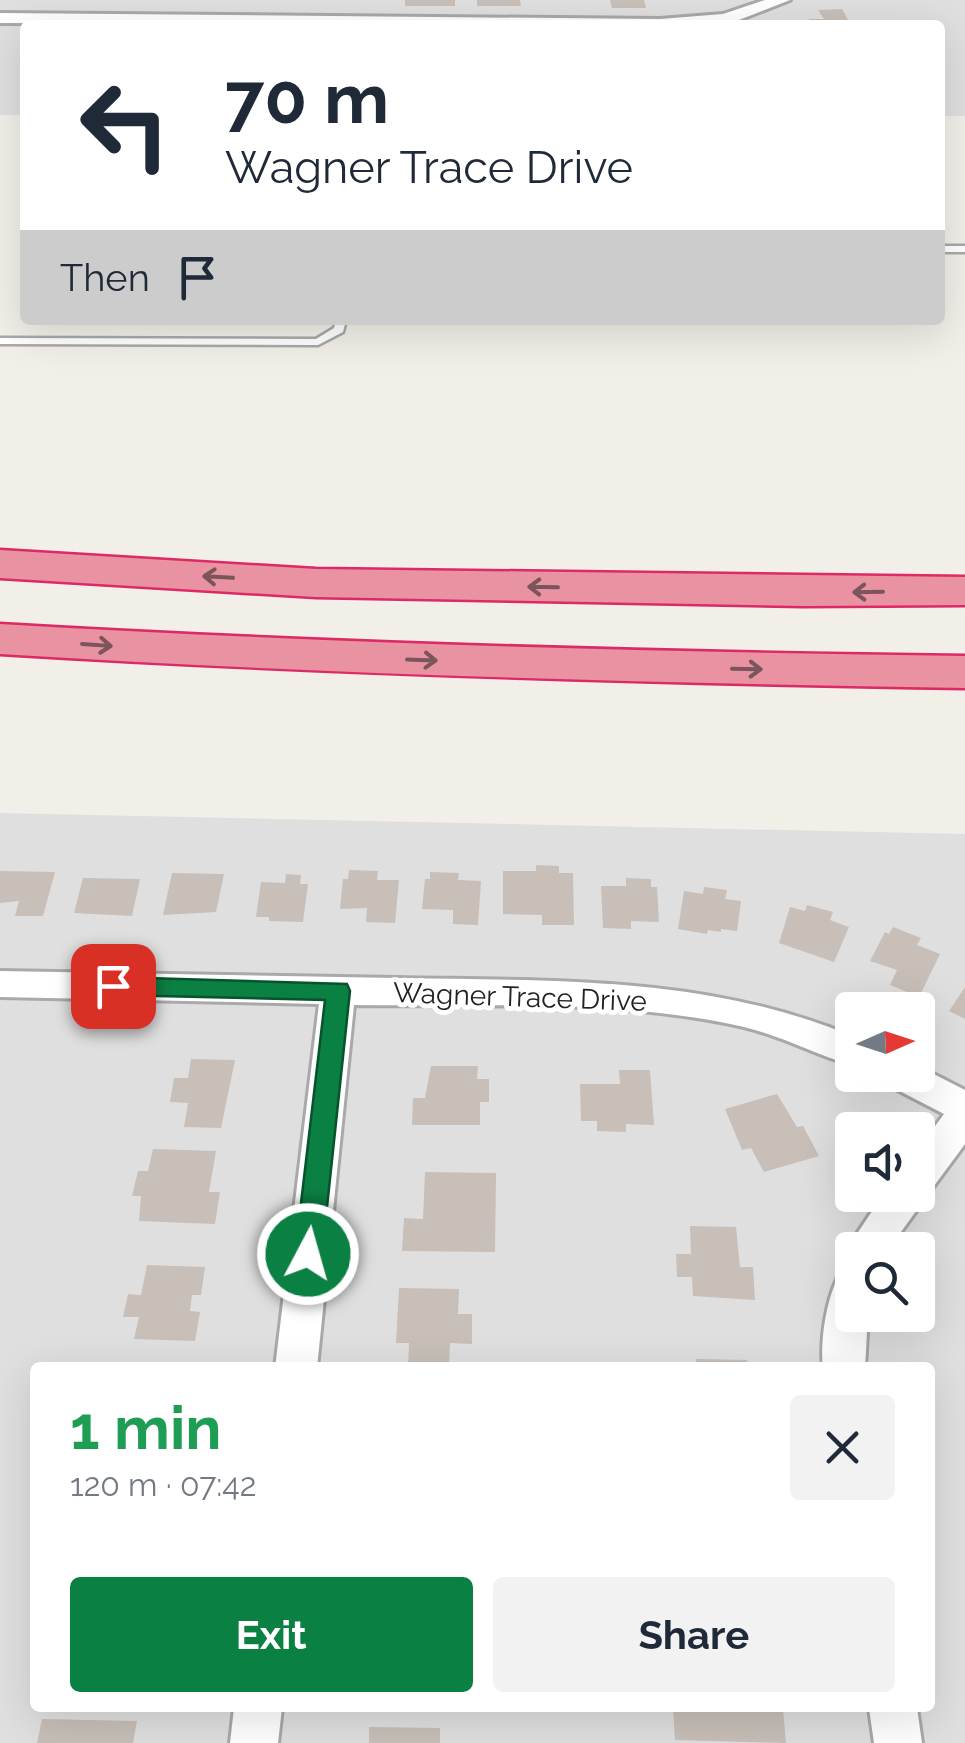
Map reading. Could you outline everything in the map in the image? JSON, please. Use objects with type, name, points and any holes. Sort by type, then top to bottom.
[{"type":"highway","points":[[0,564],[316,583],[802,592],[965,591]]},
{"type":"highway","points":[[0,639],[212,652],[612,667],[965,672]]},
{"type":"street","points":[[697,20],[743,15],[782,0]]},
{"type":"street","points":[[743,15],[752,20]]},
{"type":"street","points":[[0,18],[220,20]]},
{"type":"street","name":"Wagner Trace Drive","points":[[0,984],[577,996],[721,1006],[835,1042]]},
{"type":"street","points":[[297,1362],[338,991]]},
{"type":"street","points":[[935,1091],[965,1106]]},
{"type":"street","points":[[935,1155],[965,1115]]},
{"type":"street","points":[[843,1362],[845,1332]]},
{"type":"street","points":[[254,1743],[258,1712]]},
{"type":"street","points":[[894,1712],[898,1743]]},
{"type":"lane","points":[[0,341],[318,342],[339,330],[340,325]]},
{"type":"shaded area","points":[[0,0],[965,0],[965,116],[945,116],[945,20],[20,20],[20,115],[0,115]]},
{"type":"shaded area","points":[[0,813],[965,834],[965,1743],[0,1743]]},
{"type":"building","points":[[405,0],[455,0],[455,6],[405,6]]},
{"type":"building","points":[[477,0],[520,0],[521,6],[477,6]]},
{"type":"building","points":[[610,0],[644,0],[646,8],[612,8]]},
{"type":"building","points":[[842,9],[848,20],[810,20],[824,19],[818,10]]},
{"type":"building","points":[[536,865],[559,866],[559,873],[573,873],[574,925],[542,925],[542,915],[503,914],[503,871],[536,871]]},
{"type":"building","points":[[349,870],[378,871],[377,880],[399,880],[395,923],[366,922],[367,908],[340,909],[343,879],[348,879]]},
{"type":"building","points":[[0,871],[55,872],[43,916],[15,916],[19,901],[0,903]]},
{"type":"building","points":[[430,872],[459,873],[458,880],[481,881],[478,925],[453,924],[453,910],[422,909],[425,879],[430,879]]},
{"type":"building","points":[[172,873],[224,874],[216,912],[163,915]]},
{"type":"building","points":[[286,874],[301,875],[300,884],[308,884],[303,922],[256,917],[261,882],[285,883]]},
{"type":"building","points":[[83,878],[140,879],[132,916],[74,913]]},
{"type":"building","points":[[626,878],[651,879],[651,887],[657,887],[659,922],[631,921],[631,929],[603,928],[601,886],[626,886]]},
{"type":"building","points":[[704,887],[727,890],[725,899],[741,901],[737,931],[708,930],[707,934],[678,929],[684,891],[703,894]]},
{"type":"building","points":[[807,905],[833,912],[830,920],[849,927],[834,962],[779,943],[790,907],[805,911]]},
{"type":"building","points":[[893,927],[921,938],[917,945],[940,954],[921,992],[907,992],[890,985],[897,970],[870,961],[885,932],[889,934]]},
{"type":"building","points":[[965,987],[965,1019],[949,1011]]},
{"type":"building","points":[[191,1059],[235,1060],[221,1128],[184,1127],[188,1103],[170,1102],[174,1078],[188,1078]]},
{"type":"building","points":[[431,1066],[478,1066],[477,1079],[489,1079],[489,1102],[480,1102],[480,1125],[412,1125],[413,1098],[425,1098]]},
{"type":"building","points":[[619,1070],[650,1070],[654,1125],[626,1124],[626,1132],[597,1131],[597,1121],[581,1121],[580,1084],[620,1084]]},
{"type":"building","points":[[777,1094],[797,1127],[803,1126],[819,1156],[764,1172],[751,1148],[742,1150],[725,1109]]},
{"type":"building","points":[[153,1149],[216,1151],[209,1192],[220,1192],[215,1224],[139,1221],[141,1196],[132,1196],[138,1171],[148,1171]]},
{"type":"building","points":[[425,1172],[496,1173],[495,1252],[402,1251],[404,1218],[423,1219]]},
{"type":"building","points":[[690,1226],[736,1227],[740,1267],[753,1267],[755,1300],[693,1296],[692,1277],[677,1277],[676,1254],[691,1254]]},
{"type":"building","points":[[147,1265],[205,1267],[201,1295],[192,1295],[190,1311],[200,1312],[195,1341],[134,1339],[139,1317],[123,1317],[128,1294],[141,1295]]},
{"type":"building","points":[[399,1288],[459,1289],[458,1314],[472,1314],[472,1344],[450,1343],[449,1362],[408,1362],[409,1343],[396,1343]]},
{"type":"building","points":[[696,1359],[747,1362],[696,1362]]},
{"type":"building","points":[[673,1712],[783,1712],[786,1743],[675,1740]]},
{"type":"building","points":[[42,1719],[137,1721],[133,1743],[37,1743]]},
{"type":"building","points":[[369,1727],[440,1728],[440,1743],[369,1743]]},
{"type":"route","points":[[113,986],[338,991],[308,1254]]}]
